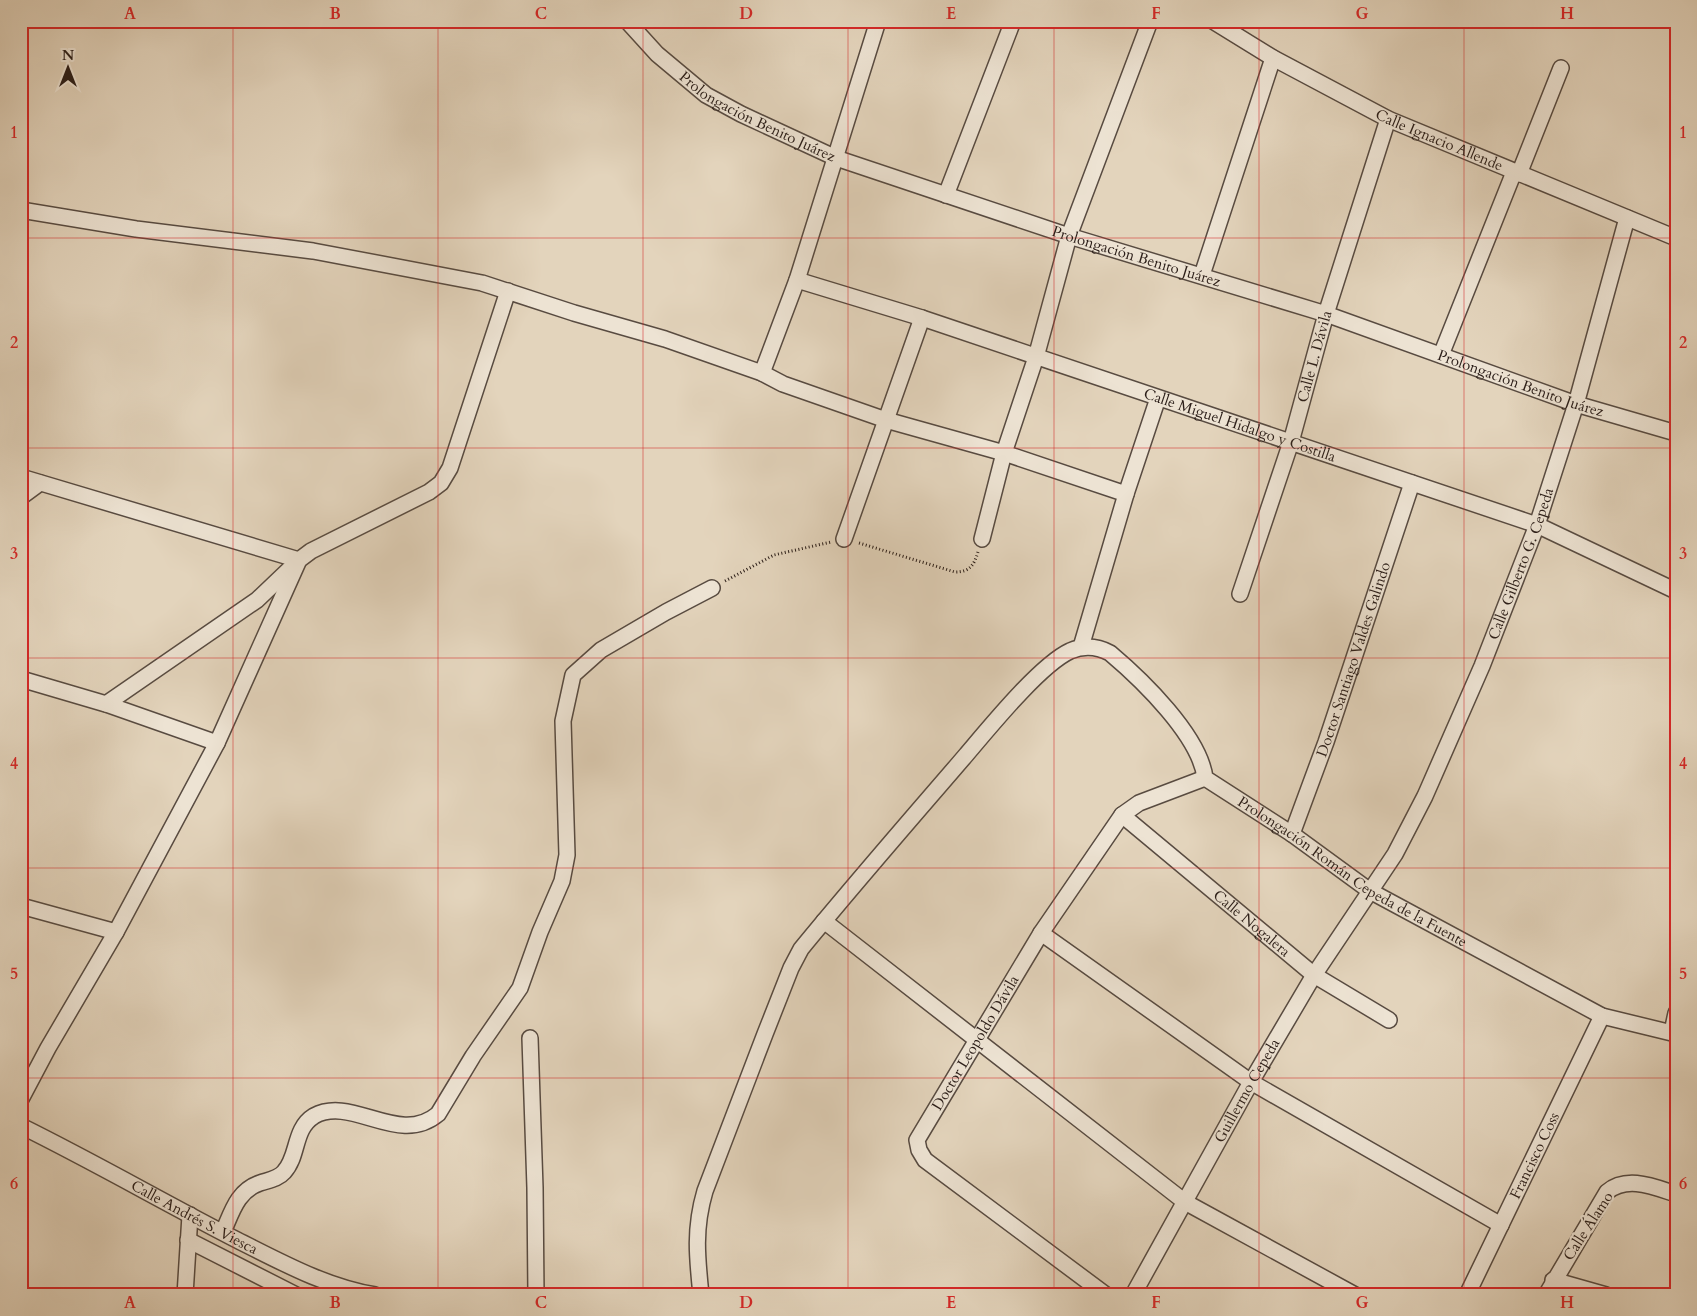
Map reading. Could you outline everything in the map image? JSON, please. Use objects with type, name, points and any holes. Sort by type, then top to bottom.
[{"type":"street","points":[[762,373],[797,280],[878,21]]},
{"type":"street","points":[[946,195],[1013,21]]},
{"type":"street","points":[[982,539],[1004,453],[1036,357],[1069,236],[1150,21]]},
{"type":"street","name":"Calle Ignacio Allende","points":[[1213,21],[1273,58],[1388,119],[1676,238]]},
{"type":"street","name":"Prolongación Benito Juárez","points":[[634,25],[657,54],[706,95],[741,114],[836,158],[1069,236],[1326,314],[1576,404],[1676,433]]},
{"type":"street","points":[[1202,275],[1273,58]]},
{"type":"street","points":[[1441,355],[1561,68]]},
{"type":"street","name":"Calle L. Dávila","points":[[1240,594],[1291,442],[1326,314],[1388,119]]},
{"type":"street","points":[[21,210],[136,229],[313,251],[437,273],[508,291],[666,339],[762,373],[783,384],[886,420],[1004,453],[1126,494]]},
{"type":"street","name":"Calle Gilberto G. Cepeda","points":[[1370,891],[1395,854],[1426,796],[1482,666],[1537,525],[1576,404],[1627,218]]},
{"type":"street","name":"Calle Miguel Hidalgo y Costilla","points":[[797,280],[922,318],[1537,525],[1676,591]]},
{"type":"street","points":[[106,704],[258,600],[299,560],[311,551],[430,492],[441,483],[450,468],[508,291]]},
{"type":"street","points":[[844,539],[922,318]]},
{"type":"street","points":[[1082,647],[1126,494],[1158,398]]},
{"type":"street","points":[[21,477],[299,560]]},
{"type":"street","points":[[21,497],[40,483]]},
{"type":"street","name":"Doctor Santiago Valdes Galindo","points":[[1292,834],[1326,742],[1412,483]]},
{"type":"street","points":[[21,1099],[48,1048],[116,932],[217,743],[299,560]]},
{"type":"street","points":[[223,1232],[237,1200],[245,1190],[284,1173],[291,1162],[296,1139],[304,1126],[313,1117],[327,1112],[342,1112],[408,1126],[432,1120],[438,1114],[473,1056],[520,988],[543,923],[562,881],[567,855],[563,721],[573,675],[601,650],[712,588]]},
{"type":"street","points":[[701,1295],[696,1242],[704,1191],[784,984],[801,949],[994,722],[1054,662],[1071,650],[1093,647],[1110,653],[1158,699],[1197,752],[1203,765],[1204,778]]},
{"type":"street","points":[[21,679],[106,704],[217,743]]},
{"type":"street","name":"Prolongación Román Cepeda de la Fuente","points":[[1204,778],[1292,834],[1370,891],[1602,1016],[1674,1033]]},
{"type":"street","name":"Doctor Leopoldo Dávila","points":[[1106,1295],[926,1160],[919,1150],[917,1140],[1041,933],[1122,815],[1139,803],[1204,778]]},
{"type":"street","name":"Calle Nogalera","points":[[1122,815],[1314,975],[1389,1020]]},
{"type":"street","name":"Guillermo Cepeda","points":[[1133,1295],[1251,1082],[1314,975],[1370,891]]},
{"type":"street","points":[[21,906],[116,932]]},
{"type":"street","points":[[824,921],[1185,1202],[1355,1295]]},
{"type":"street","points":[[1041,933],[1251,1082],[1501,1225]]},
{"type":"street","points":[[1674,1033],[1676,1012]]},
{"type":"street","name":"Francisco Coss","points":[[1467,1295],[1602,1016]]},
{"type":"street","points":[[530,1038],[536,1188],[536,1295]]},
{"type":"street","name":"Calle Andrés S. Viesca","points":[[21,1126],[91,1160],[190,1215],[274,1258],[332,1284],[356,1292],[375,1295]]},
{"type":"street","name":"Calle Álamo","points":[[1546,1295],[1553,1280],[1607,1192],[1614,1186],[1626,1183],[1642,1184],[1676,1194]]},
{"type":"street","points":[[185,1295],[190,1215]]},
{"type":"street","points":[[188,1240],[296,1295]]},
{"type":"street","points":[[1553,1280],[1606,1295]]},
{"type":"path","points":[[712,588],[774,556],[844,539],[955,572],[964,572],[972,567],[982,539]]}]
